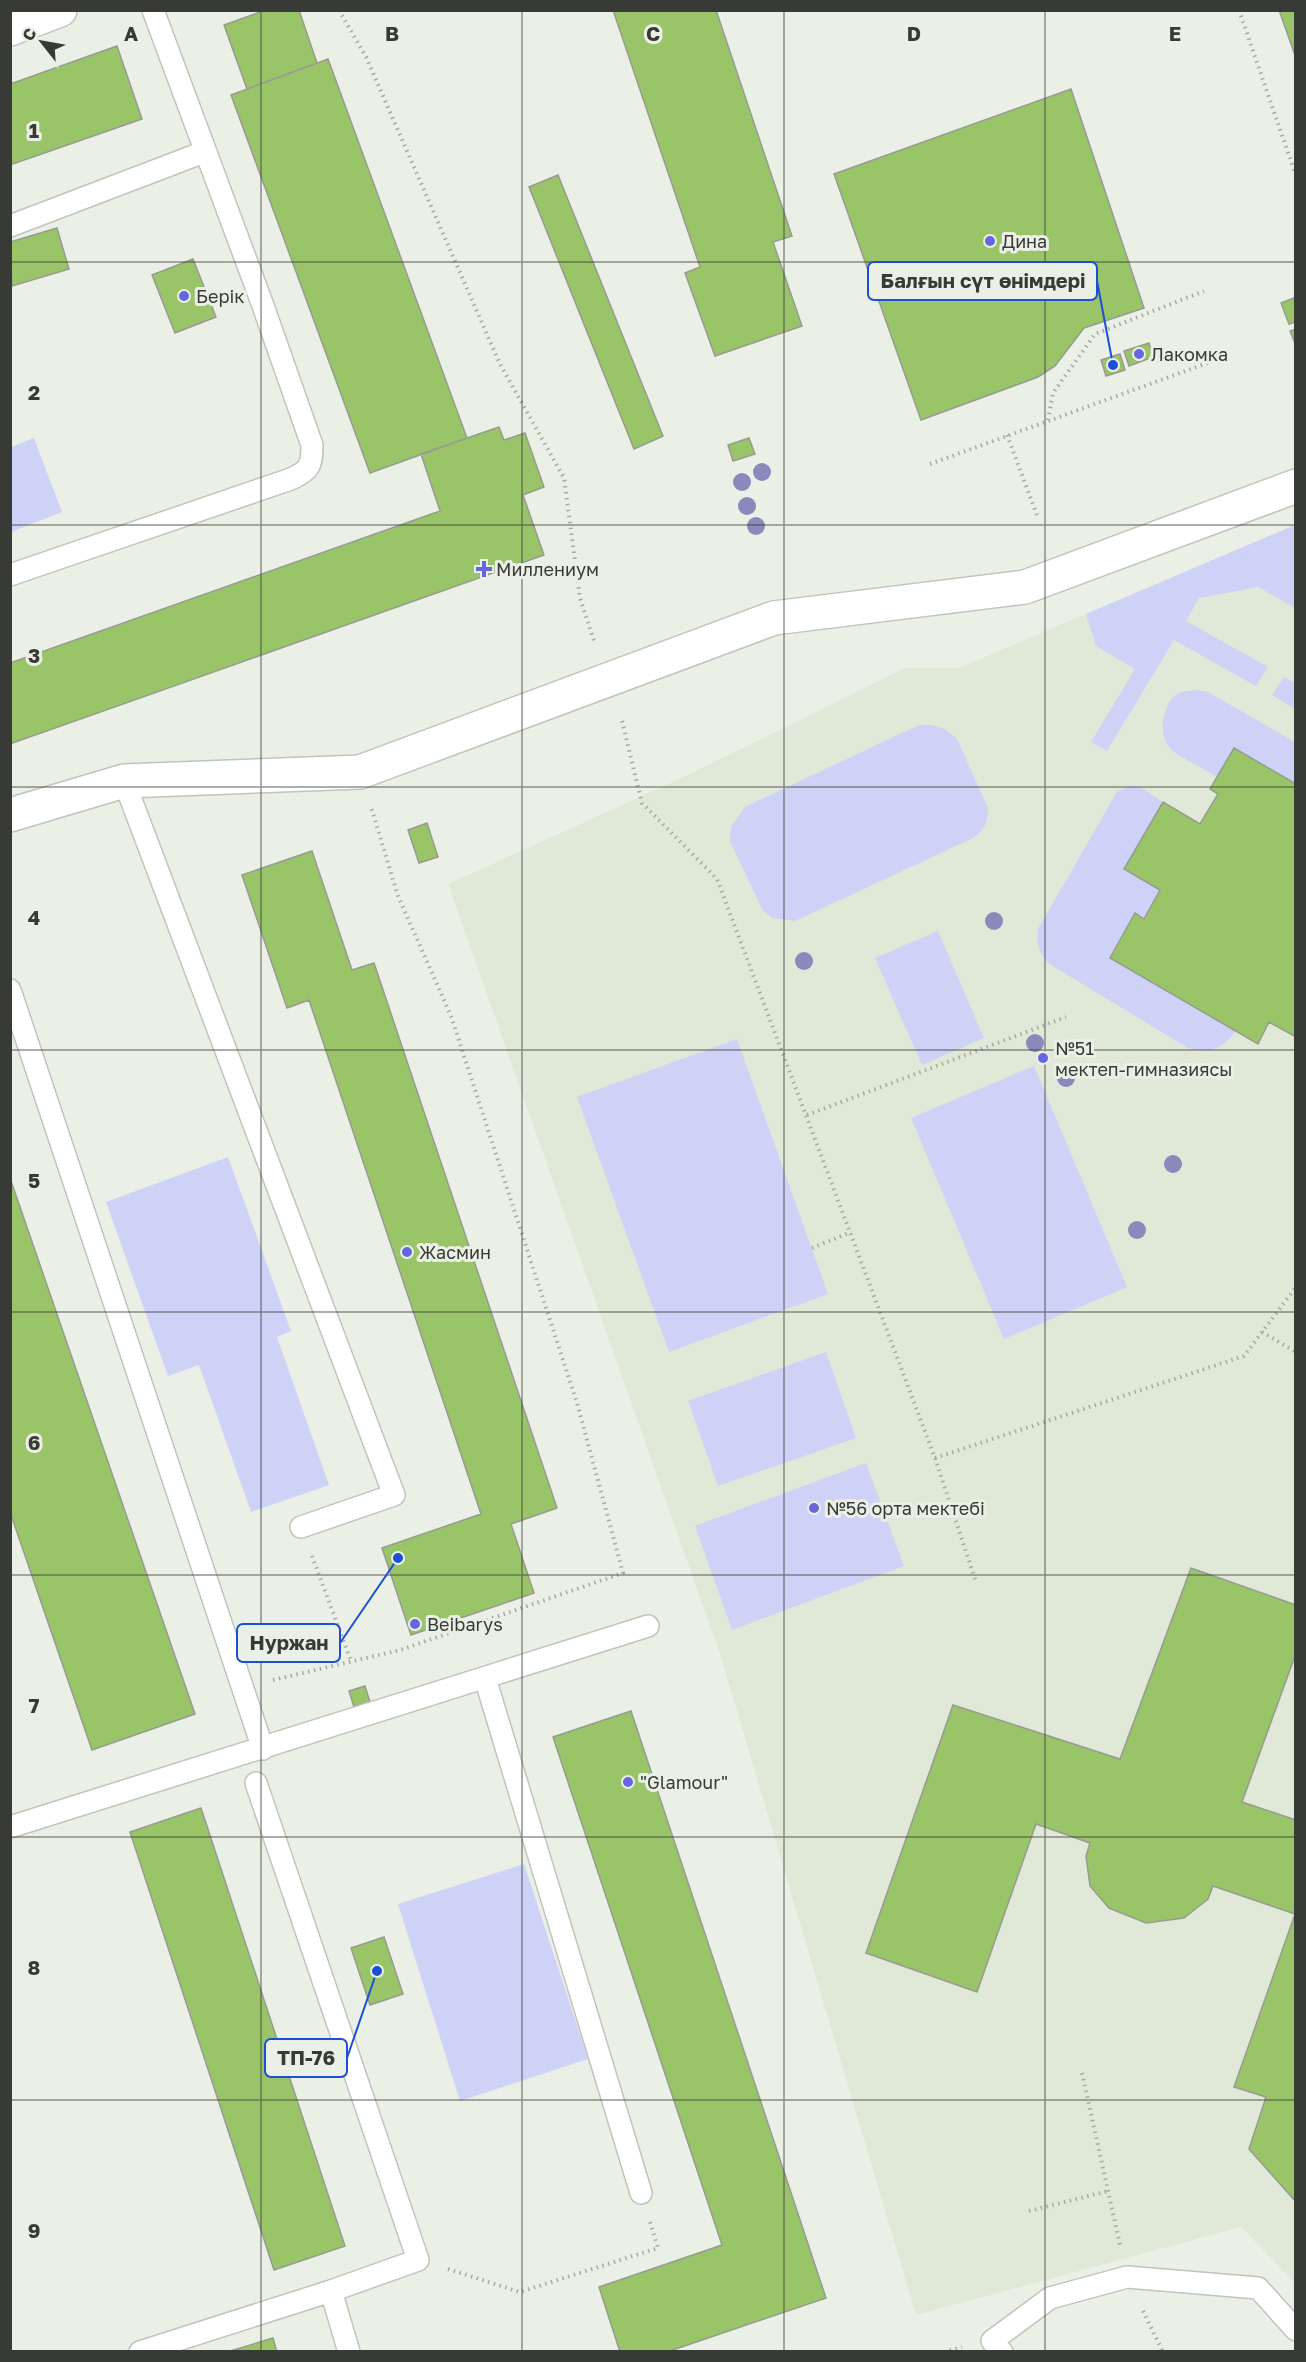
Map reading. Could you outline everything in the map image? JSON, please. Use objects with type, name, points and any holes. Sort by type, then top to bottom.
[{"type":"street","points":[[10,29],[60,10]]},
{"type":"street","points":[[10,815],[124,781],[360,772],[774,618],[1025,586],[1296,486]]},
{"type":"lane","points":[[10,575],[291,479],[305,472],[312,462],[312,445],[309,434],[153,10]]},
{"type":"lane","points":[[10,225],[204,152]]},
{"type":"lane","points":[[124,781],[394,1495],[301,1527]]},
{"type":"lane","points":[[10,990],[263,1749]]},
{"type":"lane","points":[[10,1827],[648,1626]]},
{"type":"lane","points":[[485,1678],[641,2193]]},
{"type":"lane","points":[[140,2352],[331,2291],[418,2260],[256,1784]]},
{"type":"lane","points":[[1002,2352],[992,2341],[1050,2298],[1126,2277],[1258,2288],[1296,2330]]},
{"type":"lane","points":[[331,2291],[349,2352]]},
{"type":"path","points":[[339,10],[366,57],[500,364],[564,478],[580,598],[597,651]]},
{"type":"path","points":[[1239,10],[1296,176]]},
{"type":"path","points":[[1048,420],[1053,393],[1095,334],[1204,291]]},
{"type":"path","points":[[930,464],[1224,357]]},
{"type":"path","points":[[1008,435],[1037,515]]},
{"type":"path","points":[[622,721],[642,803],[717,879],[935,1458],[976,1582]]},
{"type":"path","points":[[242,1687],[400,1650],[623,1573],[577,1403],[451,1016],[398,896],[360,772]]},
{"type":"path","points":[[807,1116],[1066,1017]]},
{"type":"path","points":[[812,1248],[850,1232]]},
{"type":"path","points":[[935,1458],[1244,1356],[1296,1287]]},
{"type":"path","points":[[1262,1332],[1296,1352]]},
{"type":"path","points":[[301,1527],[351,1662]]},
{"type":"path","points":[[1082,2073],[1126,2277],[1163,2352]]},
{"type":"path","points":[[1029,2211],[1108,2191]]},
{"type":"path","points":[[418,2260],[520,2292],[658,2248],[641,2193]]},
{"type":"shaded area","points":[[34,438],[62,512],[11,532],[11,447]]},
{"type":"shaded area","points":[[1295,525],[1295,2283],[1241,2227],[916,2315],[721,1657],[448,884],[684,777],[905,668],[959,668]]},
{"type":"shaded area","points":[[1295,525],[1295,608],[1258,587],[1199,598],[1186,621],[1268,667],[1256,686],[1174,640],[1107,751],[1091,742],[1135,669],[1096,646],[1086,614]]},
{"type":"shaded area","points":[[1284,677],[1295,683],[1295,709],[1272,695]]},
{"type":"shaded area","points":[[1195,690],[1208,692],[1295,742],[1295,784],[1235,748],[1217,777],[1172,750],[1164,737],[1163,719],[1166,710],[1175,696],[1181,692]]},
{"type":"shaded area","points":[[919,725],[932,725],[945,729],[957,739],[988,808],[983,829],[973,838],[795,921],[773,918],[763,911],[730,841],[731,827],[745,807]]},
{"type":"shaded area","points":[[1130,786],[1140,787],[1163,802],[1124,868],[1160,890],[1144,919],[1135,914],[1236,1031],[1215,1049],[1188,1048],[1051,965],[1039,949],[1038,929],[1117,792]]},
{"type":"shaded area","points":[[938,931],[984,1038],[922,1065],[875,958]]},
{"type":"shaded area","points":[[737,1039],[828,1294],[669,1352],[577,1097]]},
{"type":"shaded area","points":[[1034,1066],[1127,1287],[1004,1339],[911,1118]]},
{"type":"shaded area","points":[[228,1157],[291,1331],[277,1337],[329,1485],[251,1512],[199,1365],[168,1376],[106,1202]]},
{"type":"shaded area","points":[[826,1352],[856,1438],[718,1486],[688,1401]]},
{"type":"shaded area","points":[[866,1463],[904,1566],[732,1630],[695,1526]]},
{"type":"shaded area","points":[[524,1864],[588,2059],[460,2101],[398,1904]]},
{"type":"building","points":[[266,10],[299,10],[317,63],[247,89],[224,25]]},
{"type":"building","points":[[613,10],[716,10],[792,236],[773,242],[802,326],[715,356],[685,273],[700,267]]},
{"type":"building","points":[[1279,10],[1296,10],[1296,58]]},
{"type":"building","points":[[117,46],[142,119],[10,165],[10,84]]},
{"type":"building","points":[[328,59],[467,438],[370,473],[231,95]]},
{"type":"building","name":"Дина","points":[[1071,89],[1144,308],[1084,328],[1055,366],[1038,377],[921,420],[834,174]]},
{"type":"building","points":[[558,175],[663,436],[634,449],[529,187]]},
{"type":"building","points":[[57,228],[69,269],[12,286],[10,242]]},
{"type":"building","name":"Берік","points":[[193,259],[216,317],[175,333],[152,275]]},
{"type":"building","points":[[1296,297],[1296,322],[1289,324],[1281,303]]},
{"type":"building","points":[[1296,329],[1296,346],[1290,331]]},
{"type":"building","name":"Лакомка","points":[[1149,343],[1153,357],[1129,366],[1124,351]]},
{"type":"building","points":[[1120,354],[1125,370],[1106,376],[1101,360]]},
{"type":"building","points":[[499,427],[504,440],[525,433],[544,487],[523,495],[544,555],[10,744],[10,663],[440,511],[421,454]]},
{"type":"building","points":[[749,438],[755,454],[733,461],[728,445]]},
{"type":"building","points":[[1234,748],[1296,784],[1296,1037],[1269,1022],[1258,1044],[1110,958],[1135,913],[1144,919],[1160,890],[1124,869],[1163,802],[1200,824],[1218,794],[1210,789]]},
{"type":"building","points":[[427,823],[438,857],[419,863],[408,830]]},
{"type":"building","points":[[312,851],[352,970],[374,963],[557,1508],[511,1524],[534,1593],[411,1635],[382,1548],[481,1514],[309,1000],[287,1008],[242,875]]},
{"type":"building","points":[[10,1178],[195,1714],[92,1750],[10,1512]]},
{"type":"building","points":[[1191,1568],[1296,1605],[1296,1653],[1242,1802],[1296,1820],[1296,2202],[1249,2149],[1266,2097],[1234,2087],[1295,1914],[1213,1886],[1208,1899],[1184,1918],[1146,1923],[1109,1908],[1090,1886],[1086,1856],[1090,1843],[1036,1824],[977,1992],[866,1953],[953,1705],[1120,1759]]},
{"type":"building","points":[[365,1686],[370,1702],[354,1707],[349,1691]]},
{"type":"building","points":[[631,1711],[826,2298],[667,2352],[620,2352],[599,2287],[722,2245],[553,1737]]},
{"type":"building","points":[[201,1808],[345,2246],[274,2270],[130,1832]]},
{"type":"building","points":[[384,1937],[403,1994],[370,2005],[351,1948]]},
{"type":"building","points":[[273,2338],[277,2352],[227,2352]]},
{"type":"place","name":"Дина","points":[[990,241]]},
{"type":"place","name":"Берік","points":[[184,296]]},
{"type":"place","name":"Лакомка","points":[[1139,354]]},
{"type":"place","name":"Балғын сүт өнімдері","points":[[1113,365]]},
{"type":"place","name":"Миллениум","points":[[484,569]]},
{"type":"place","name":"№51 мектеп-гимназиясы","points":[[1043,1058]]},
{"type":"place","name":"Жасмин","points":[[407,1252]]},
{"type":"place","name":"№56 орта мектебі","points":[[814,1508]]},
{"type":"place","name":"Нуржан","points":[[398,1558]]},
{"type":"place","name":"Beibarys","points":[[415,1624]]},
{"type":"place","name":"\"Glamour\"","points":[[628,1782]]},
{"type":"place","name":"ТП-76","points":[[377,1971]]}]
